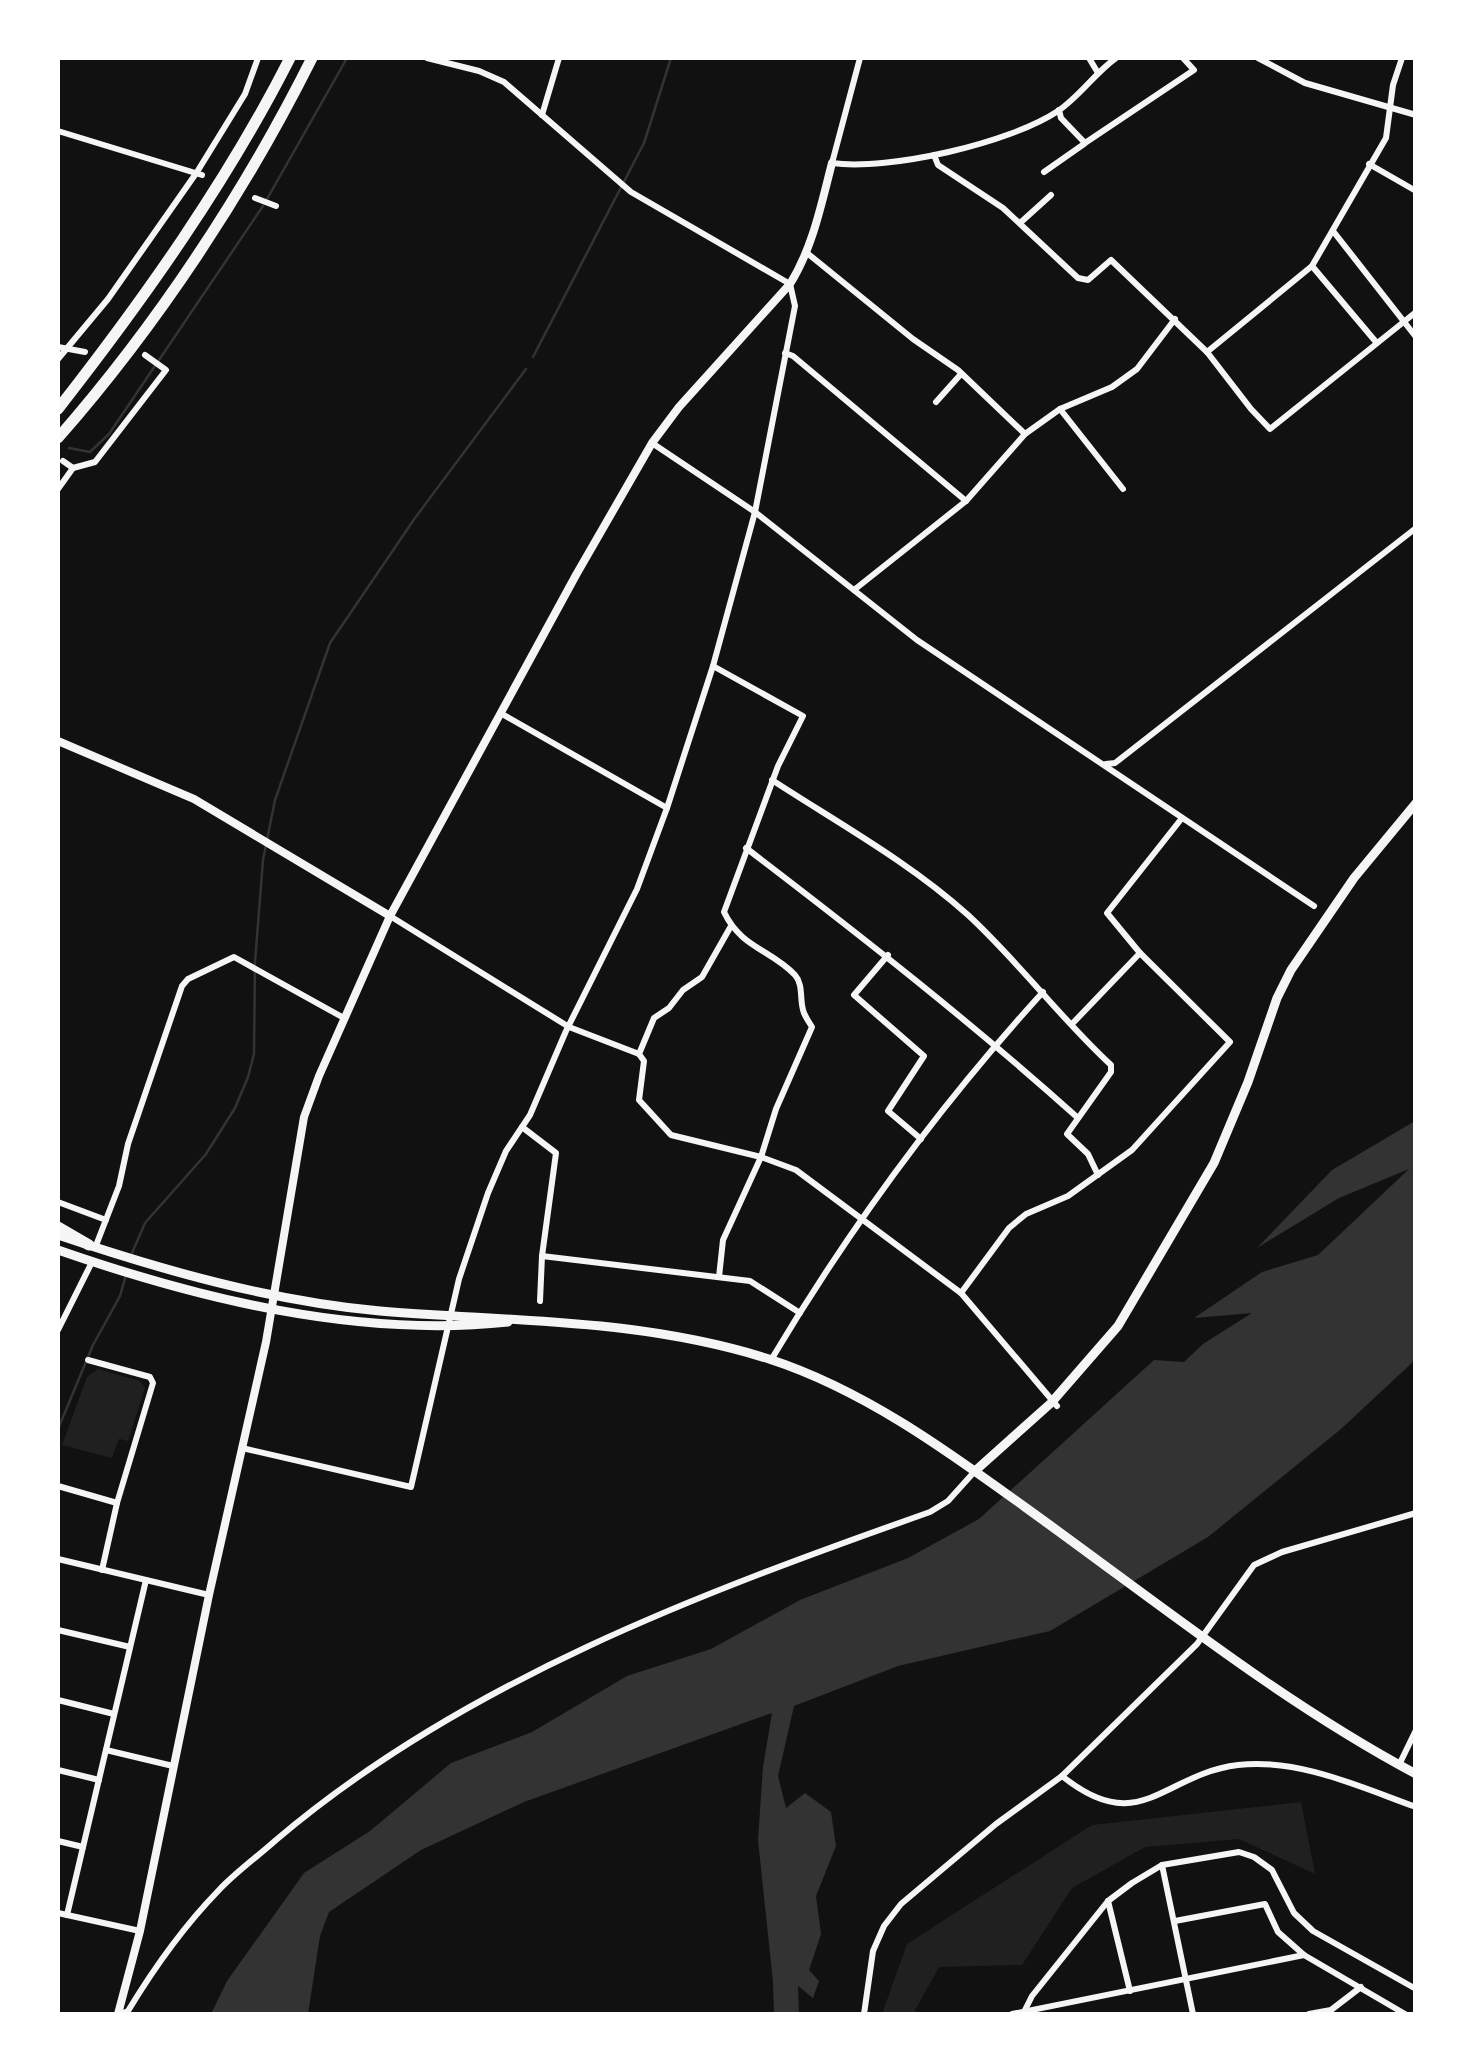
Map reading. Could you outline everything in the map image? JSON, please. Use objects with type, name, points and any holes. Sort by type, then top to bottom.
[{"type":"highway","points":[[58,405],[97,358],[197,214],[290,58]]},
{"type":"highway","points":[[59,437],[170,293],[262,148],[312,58]]},
{"type":"highway","points":[[58,1227],[92,1246]]},
{"type":"main road","points":[[975,1470],[1054,1404],[1118,1326],[1214,1162],[1248,1082],[1277,998],[1300,956],[1354,878],[1416,804]]},
{"type":"main road","points":[[58,1234],[137,1260],[274,1295],[378,1310],[616,1325],[698,1340],[770,1360],[836,1387],[908,1426],[975,1470],[1203,1636],[1336,1727],[1416,1774]]},
{"type":"main road","points":[[58,1250],[133,1274],[272,1308],[394,1325],[447,1326],[536,1319]]},
{"type":"street","points":[[58,358],[61,348],[108,299],[199,173],[245,94],[258,58]]},
{"type":"street","points":[[242,1448],[410,1487],[447,1326],[488,1193],[637,889],[667,808],[755,512],[795,306],[790,284],[631,192],[504,82],[428,58]]},
{"type":"street","points":[[542,114],[559,58]]},
{"type":"street","points":[[120,2014],[272,1308],[304,1117],[390,916],[652,443],[790,284],[807,253],[862,58]]},
{"type":"street","points":[[1089,58],[1098,73]]},
{"type":"street","points":[[832,164],[934,155],[1012,132],[1059,110],[1116,58]]},
{"type":"street","points":[[1044,172],[1194,70],[1182,58]]},
{"type":"street","points":[[1258,58],[1305,83],[1416,115]]},
{"type":"street","points":[[1207,352],[1312,266],[1386,138],[1388,110],[1402,58]]},
{"type":"street","points":[[1059,110],[1061,118],[1084,144]]},
{"type":"street","points":[[58,132],[199,173]]},
{"type":"street","points":[[934,155],[938,165],[1020,223],[1078,278],[1088,280],[1111,260],[1207,352],[1270,429],[1416,312]]},
{"type":"street","points":[[1369,164],[1416,191]]},
{"type":"street","points":[[1020,223],[1051,194]]},
{"type":"street","points":[[257,199],[274,205]]},
{"type":"street","points":[[1332,231],[1416,338]]},
{"type":"street","points":[[807,253],[961,374],[1025,434]]},
{"type":"street","points":[[1312,266],[1376,342]]},
{"type":"street","points":[[854,590],[966,501],[1025,434],[1060,409],[1112,387],[1137,370],[1175,318]]},
{"type":"street","points":[[61,348],[84,352]]},
{"type":"street","points":[[785,352],[966,501]]},
{"type":"street","points":[[58,489],[73,468],[96,462],[166,370],[147,357]]},
{"type":"street","points":[[936,402],[961,374]]},
{"type":"street","points":[[1060,409],[1122,489]]},
{"type":"street","points":[[652,443],[755,512],[917,640],[1014,708],[1106,764],[1314,906]]},
{"type":"street","points":[[63,461],[73,468]]},
{"type":"street","points":[[1106,764],[1116,763],[1416,528]]},
{"type":"street","points":[[712,666],[803,716],[772,780],[724,912],[731,926],[800,981],[803,1012],[812,1027],[723,1240],[720,1277]]},
{"type":"street","points":[[502,714],[667,808]]},
{"type":"street","points":[[58,741],[194,799],[568,1027],[639,1054],[644,1062],[639,1100],[671,1135],[796,1170],[961,1293],[1054,1404]]},
{"type":"street","points":[[772,780],[876,846],[964,911],[1014,958],[1111,1064],[1112,1072],[1066,1134],[1088,1154],[1098,1176]]},
{"type":"street","points":[[961,1293],[1009,1228],[1026,1214],[1068,1196],[1132,1150],[1230,1042],[1140,953],[1107,913],[1182,818]]},
{"type":"street","points":[[746,848],[888,956],[1078,1118]]},
{"type":"street","points":[[639,1054],[654,1018],[702,977],[731,926]]},
{"type":"street","points":[[1072,1024],[1140,953]]},
{"type":"street","points":[[888,956],[854,994],[924,1056],[888,1111],[921,1140]]},
{"type":"street","points":[[92,1246],[106,1220],[182,986],[188,979],[234,957],[344,1018]]},
{"type":"street","points":[[770,1360],[861,1217],[995,1044],[1043,992]]},
{"type":"street","points":[[522,1127],[556,1153],[540,1301]]},
{"type":"street","points":[[58,1202],[106,1220]]},
{"type":"street","points":[[542,1256],[750,1280],[800,1313]]},
{"type":"street","points":[[58,1330],[92,1262]]},
{"type":"street","points":[[88,1360],[150,1376],[153,1383],[117,1502],[102,1570]]},
{"type":"street","points":[[120,2014],[128,2011],[184,1929],[221,1887],[333,1794],[421,1735],[484,1698],[590,1646],[728,1585],[930,1512],[948,1501],[975,1470]]},
{"type":"street","points":[[58,1486],[117,1502]]},
{"type":"street","points":[[864,2014],[874,1950],[884,1926],[901,1904],[996,1824],[1062,1776],[1203,1636],[1254,1566],[1282,1552],[1416,1513]]},
{"type":"street","points":[[58,1559],[209,1595]]},
{"type":"street","points":[[67,1915],[146,1580]]},
{"type":"street","points":[[58,1630],[130,1647]]},
{"type":"street","points":[[58,1700],[114,1714]]},
{"type":"street","points":[[1399,1765],[1416,1730]]},
{"type":"street","points":[[106,1750],[173,1766]]},
{"type":"street","points":[[1062,1776],[1088,1796],[1126,1804],[1144,1801],[1216,1770],[1240,1765],[1307,1769],[1416,1808]]},
{"type":"street","points":[[58,1770],[99,1780]]},
{"type":"street","points":[[58,1841],[83,1847]]},
{"type":"street","points":[[1024,2012],[1032,1996],[1108,1901],[1162,1865],[1239,1852],[1272,1870],[1300,1921],[1416,1988]]},
{"type":"street","points":[[1162,1865],[1193,2014]]},
{"type":"street","points":[[1108,1901],[1130,1990]]},
{"type":"street","points":[[1175,1921],[1265,1904],[1278,1932],[1304,1955],[1405,2014]]},
{"type":"street","points":[[58,1912],[140,1931]]},
{"type":"street","points":[[1012,2014],[1304,1955]]},
{"type":"street","points":[[1309,2014],[1331,2010],[1361,1987]]},
{"type":"shaded area","points":[[1415,1121],[1415,1360],[1341,1429],[1208,1537],[1050,1631],[898,1666],[794,1706],[778,1776],[786,1808],[805,1793],[831,1812],[836,1846],[816,1896],[821,1934],[809,1970],[819,1981],[813,1998],[798,1986],[799,2014],[774,2014],[758,1840],[763,1767],[772,1713],[524,1802],[421,1850],[329,1912],[320,1936],[308,2014],[211,2014],[227,1981],[304,1873],[370,1831],[451,1763],[532,1732],[627,1676],[711,1649],[800,1600],[908,1558],[979,1519],[1154,1360],[1184,1362],[1203,1344],[1252,1313],[1194,1318],[1262,1272],[1318,1255],[1409,1169],[1339,1198],[1257,1248],[1332,1170]]},
{"type":"shaded area","points":[[98,1369],[140,1381],[145,1388],[128,1441],[119,1439],[112,1458],[62,1445],[87,1377]]},
{"type":"shaded area","points":[[1301,1802],[1315,1874],[1239,1839],[1145,1847],[1072,1888],[1022,1965],[939,1967],[913,2014],[882,2014],[907,1944],[1092,1825]]},
{"type":"waterway","points":[[267,199],[347,58]]},
{"type":"waterway","points":[[533,357],[644,143],[671,58]]},
{"type":"waterway","points":[[69,448],[90,452],[109,434],[263,206]]},
{"type":"waterway","points":[[132,1253],[145,1223],[206,1154],[235,1108],[248,1077],[254,1054],[255,962],[263,860],[275,800],[330,643],[415,518],[526,369]]},
{"type":"waterway","points":[[58,1429],[126,1275]]}]
